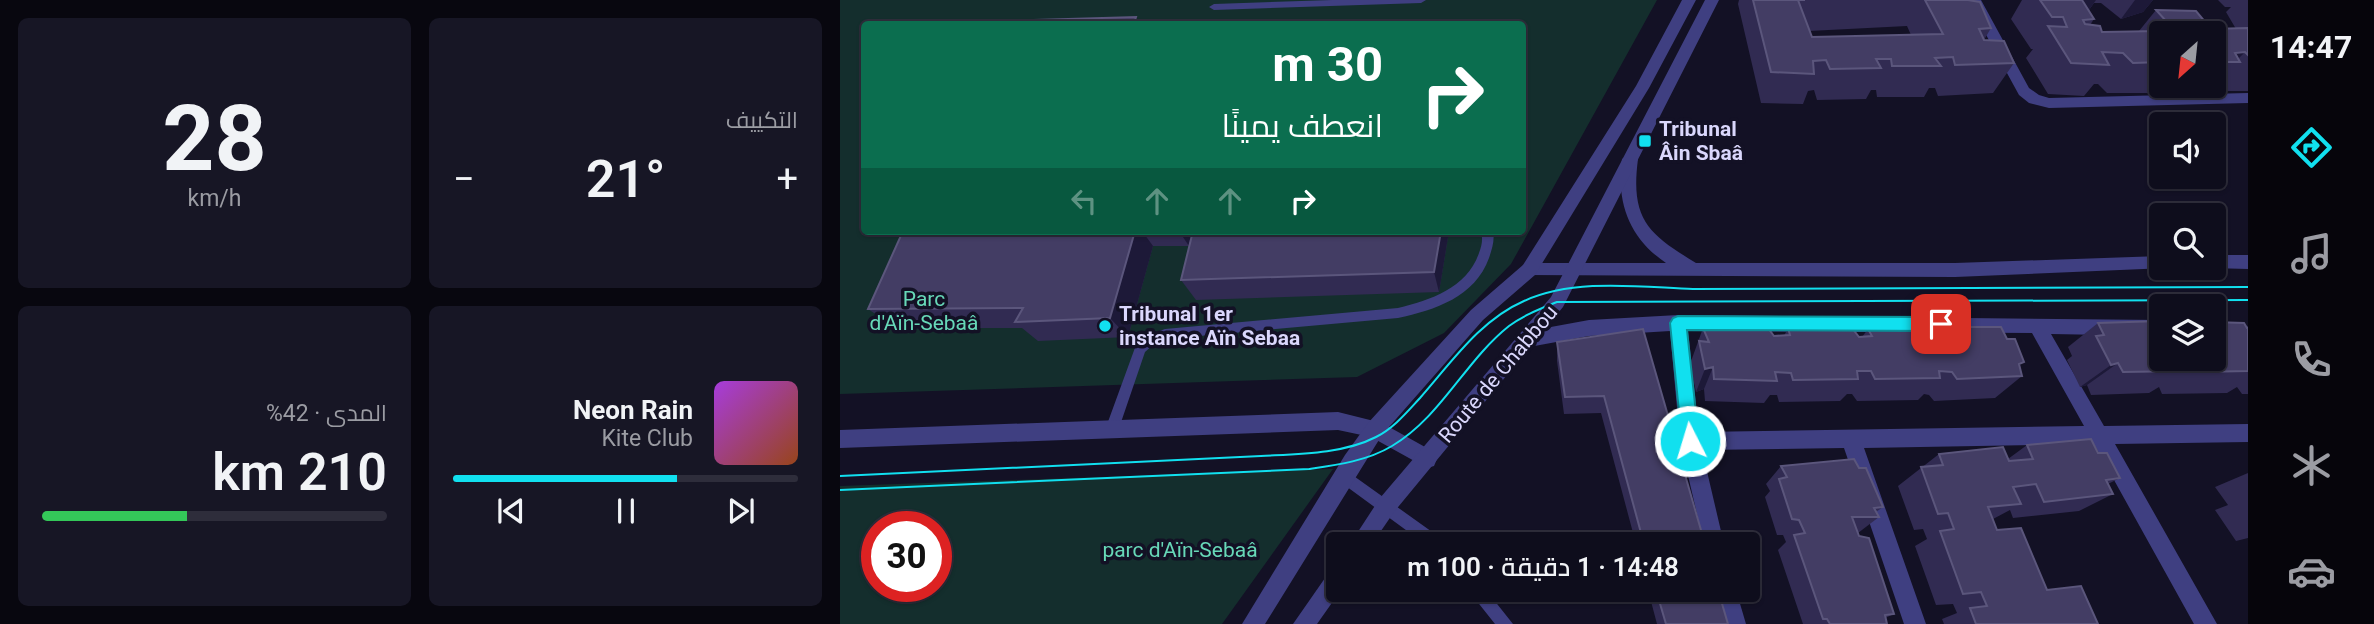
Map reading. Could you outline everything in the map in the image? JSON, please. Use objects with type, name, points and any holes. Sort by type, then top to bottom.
[{"type":"street","name":"Route de Chabbou","points":[[1253,624],[1375,429],[1477,314],[1529,270],[1642,88],[1689,0]]},
{"type":"street","name":"Route de Chabbou","points":[[1368,532],[1387,505],[1558,302],[1632,152],[1712,0]]},
{"type":"street","points":[[1974,0],[2024,91],[2034,99],[2049,103],[2248,98]]},
{"type":"street","points":[[1632,152],[1626,192],[1636,221],[1664,253],[1700,271]]},
{"type":"street","points":[[2226,262],[2248,262]]},
{"type":"street","points":[[1529,270],[1955,270],[2149,263]]},
{"type":"street","points":[[1529,339],[1589,328],[1678,323],[2149,328]]},
{"type":"street","points":[[1678,323],[1690,441],[1711,532]]},
{"type":"street","points":[[2038,327],[2206,624]]},
{"type":"street","points":[[840,439],[1325,421],[1358,424],[1375,429],[1427,459]]},
{"type":"street","points":[[1690,441],[2248,433]]},
{"type":"street","points":[[1851,439],[1915,624]]},
{"type":"street","points":[[1304,624],[1326,593]]},
{"type":"street","points":[[1729,602],[1735,624]]},
{"type":"lane","points":[[1214,7],[1421,0]]},
{"type":"lane","points":[[1112,430],[1140,349],[1150,340],[1165,334],[1385,314],[1426,307],[1468,282],[1483,262],[1489,235]]},
{"type":"lane","points":[[1344,476],[1422,532]]},
{"type":"lane","points":[[1487,602],[1505,624]]},
{"type":"green space","name":"Parc d'Aïn-Sebaâ","points":[[840,0],[1657,0],[1511,264],[1444,333],[1357,377],[840,394]]},
{"type":"green space","name":"parc d'Aïn-Sebaâ","points":[[1333,469],[1222,624],[840,624],[840,486]]},
{"type":"building","points":[[1753,0],[1798,0],[1812,37],[1943,34],[1925,0],[1980,2],[1991,28],[1979,29],[1984,40],[2004,41],[2014,63],[1955,65],[1953,57],[1935,58],[1941,66],[1892,66],[1891,59],[1876,59],[1881,68],[1830,69],[1826,60],[1813,61],[1814,74],[1771,72]]},
{"type":"building","points":[[2040,0],[2082,0],[2094,19],[2083,20],[2085,24],[2100,26],[2102,32],[2149,31],[2149,62],[2133,63],[2123,53],[2102,52],[2109,65],[2071,63],[2048,26],[2067,27],[2063,17],[2052,17]]},
{"type":"building","points":[[2156,10],[2196,11],[2204,21],[2166,21]]},
{"type":"building","points":[[1136,17],[1135,21],[1000,21]]},
{"type":"building","points":[[2248,28],[2248,55],[2245,52],[2235,53],[2240,62],[2226,62],[2226,29]]},
{"type":"building","points":[[901,235],[1134,235],[1110,318],[1015,322],[1023,308],[868,309]]},
{"type":"building","points":[[1192,235],[1440,235],[1434,272],[1181,280]]},
{"type":"building","points":[[2149,321],[2149,371],[2184,371],[2123,372],[2118,363],[2111,365],[2096,336],[2104,335],[2098,323]]},
{"type":"building","points":[[2226,322],[2244,323],[2248,328],[2248,371],[2199,372],[2226,371]]},
{"type":"building","points":[[1946,327],[2001,327],[2007,339],[2015,339],[2024,362],[2019,364],[2022,376],[1957,379],[1952,372],[1939,371],[1940,378],[1875,379],[1871,371],[1857,371],[1858,379],[1793,380],[1791,373],[1775,372],[1777,381],[1714,379],[1713,367],[1705,369],[1699,341],[1709,342],[1703,328],[1768,328],[1774,336],[1790,335],[1788,328],[1852,328],[1859,337],[1872,336],[1868,329],[1927,328],[1931,333],[1947,333]]},
{"type":"building","points":[[1643,329],[1702,532],[1641,532],[1604,396],[1565,397],[1557,342]]},
{"type":"building","points":[[2091,439],[2098,453],[2107,453],[2120,478],[2106,480],[2113,494],[2044,502],[2036,484],[2013,487],[2021,504],[1988,507],[1997,530],[2021,528],[2047,590],[2081,586],[2098,624],[1976,624],[1970,608],[1987,606],[1981,592],[1963,594],[1940,531],[1954,529],[1948,513],[1938,514],[1921,467],[1943,465],[1939,454],[2003,447],[2009,461],[2033,459],[2027,445]]},
{"type":"building","points":[[1854,459],[1859,468],[1866,468],[1883,507],[1874,508],[1879,517],[1852,517],[1859,536],[1869,538],[1894,614],[1885,615],[1887,624],[1830,624],[1827,619],[1823,619],[1794,535],[1805,533],[1799,520],[1792,519],[1779,479],[1787,477],[1781,466]]},
{"type":"building","points":[[1660,602],[1722,602],[1728,624],[1666,624]]},
{"type":"tram line","points":[[840,476],[1290,455],[1349,447],[1376,437],[1394,424],[1467,344],[1494,319],[1524,301],[1564,289],[1607,286],[1693,289],[2248,287]]},
{"type":"tram line","points":[[840,490],[1309,469],[1352,462],[1382,451],[1409,434],[1439,405],[1493,340],[1526,315],[1557,302],[2248,300]]},
{"type":"place","name":"Tribunal Âin Sbaâ","points":[[1645,141]]},
{"type":"place","name":"Tribunal 1er instance Aïn Sebaa","points":[[1105,326]]},
{"type":"route","points":[[1690,441],[1678,323],[1941,324]]}]
